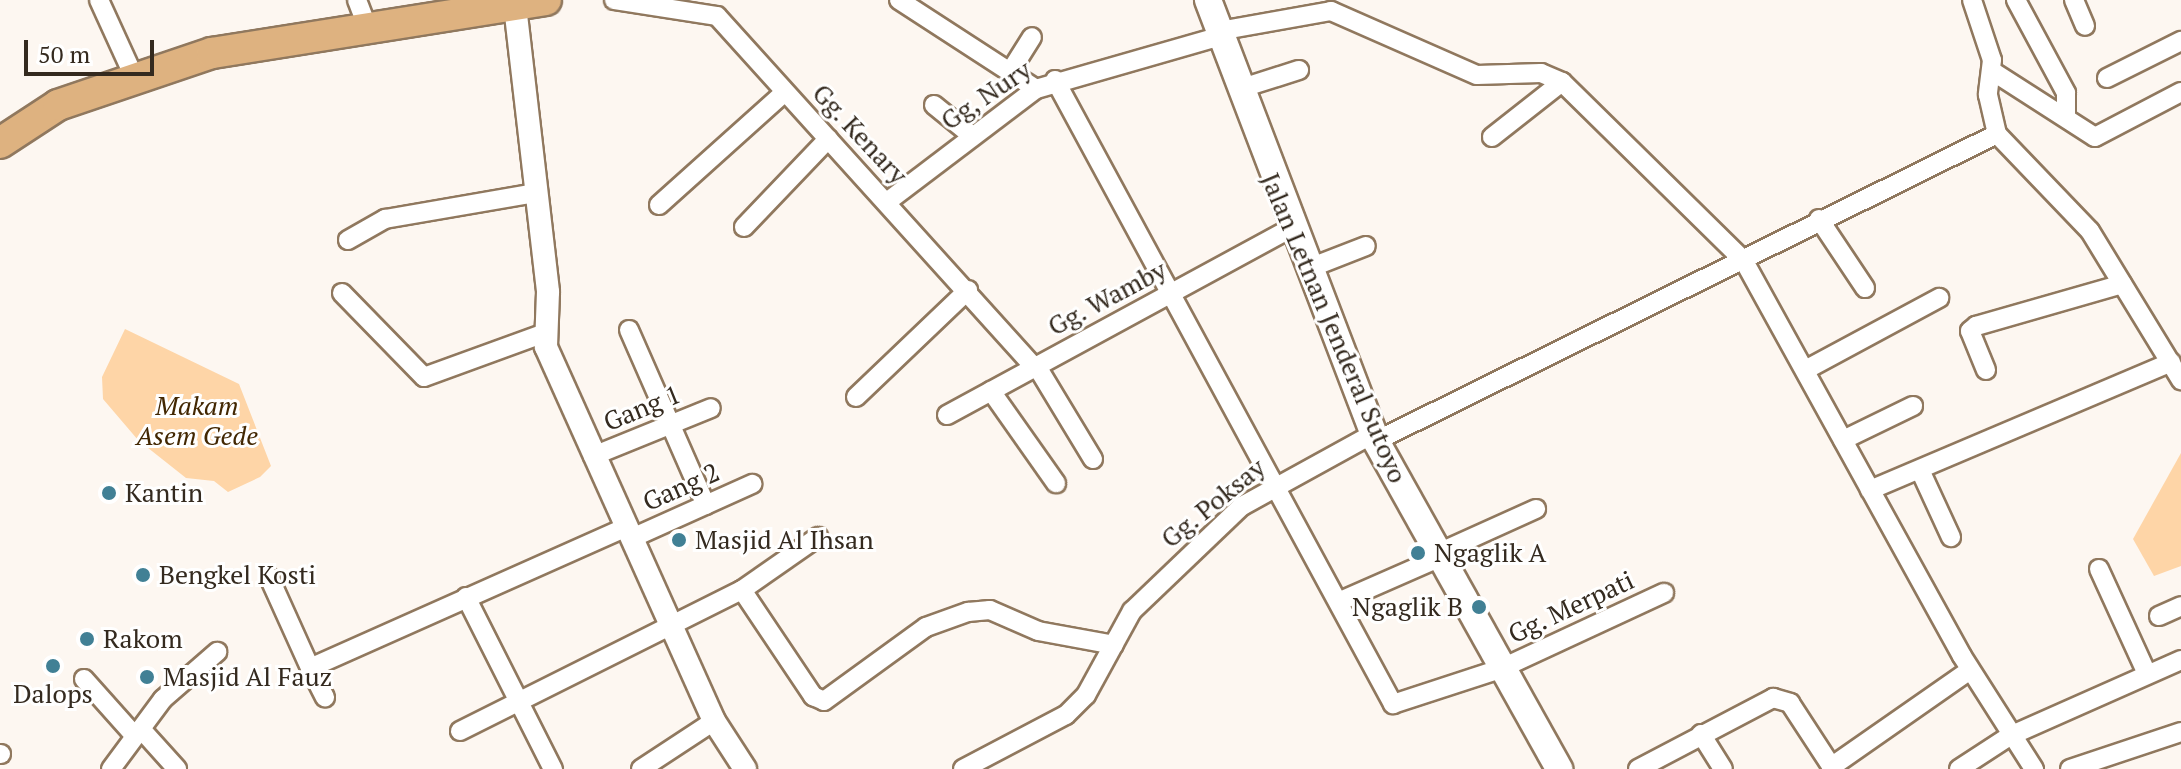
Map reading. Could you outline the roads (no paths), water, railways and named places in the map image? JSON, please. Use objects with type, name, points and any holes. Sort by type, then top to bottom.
[{"type":"highway","points":[[1,141],[58,105],[212,53],[362,12],[515,6],[546,0]]},
{"type":"main road","name":"Jalan Letnan Jenderal Sutoyo","points":[[1208,0],[1291,228],[1375,438],[1435,557],[1559,769]]},
{"type":"street","points":[[99,0],[135,79]]},
{"type":"street","name":"Gg. Kenary","points":[[614,0],[717,16],[1035,366],[1093,459]]},
{"type":"street","points":[[899,0],[1036,89]]},
{"type":"street","points":[[1973,0],[1992,71],[1997,134],[2090,231],[2181,380]]},
{"type":"street","points":[[2016,0],[2066,93],[2066,115]]},
{"type":"street","points":[[2081,2],[2085,26]]},
{"type":"street","points":[[515,6],[548,292],[545,333],[593,456],[670,627],[714,721],[745,769]]},
{"type":"street","name":"Gg, Nury","points":[[887,202],[971,135],[1036,89],[1055,80],[1220,34],[1331,11],[1477,75],[1541,73],[1562,82]]},
{"type":"street","points":[[1010,72],[1032,37]]},
{"type":"street","points":[[2107,78],[2181,41]]},
{"type":"street","points":[[1239,89],[1299,70]]},
{"type":"street","points":[[1992,71],[2048,112],[2066,115],[2095,137],[2181,92]]},
{"type":"street","points":[[1055,80],[1270,485]]},
{"type":"street","points":[[1492,137],[1562,82],[1744,261],[1809,368],[1843,440],[2008,737],[2034,769]]},
{"type":"street","points":[[659,205],[785,92]]},
{"type":"street","points":[[934,105],[971,135]]},
{"type":"street","name":"Gg. Poksay","points":[[963,769],[1066,715],[1147,594],[1270,485],[1744,261],[1819,219],[1997,134]]},
{"type":"street","points":[[744,227],[828,139]]},
{"type":"street","points":[[348,240],[385,219],[535,193]]},
{"type":"street","points":[[1819,219],[1865,288]]},
{"type":"street","name":"Gg. Wamby","points":[[947,415],[1291,228]]},
{"type":"street","points":[[1307,269],[1366,246]]},
{"type":"street","points":[[1986,370],[1970,331],[1976,326],[2122,284]]},
{"type":"street","points":[[856,397],[968,290]]},
{"type":"street","points":[[342,293],[424,377],[545,333]]},
{"type":"street","points":[[1809,368],[1939,298]]},
{"type":"street","points":[[629,330],[667,424],[706,505]]},
{"type":"street","points":[[1870,490],[2171,362]]},
{"type":"street","points":[[991,391],[1056,483]]},
{"type":"street","points":[[1843,440],[1913,406]]},
{"type":"street","name":"Gang 1","points":[[593,456],[711,408]]},
{"type":"street","points":[[1920,470],[1951,537]]},
{"type":"street","name":"Gang 2","points":[[310,668],[466,597],[706,505],[752,484]]},
{"type":"street","name":"Gg. Merpati","points":[[1270,485],[1383,693],[1399,706],[1500,669],[1664,593]]},
{"type":"street","points":[[1345,599],[1536,509]]},
{"type":"street","points":[[460,731],[520,704],[742,590],[818,537]]},
{"type":"street","points":[[2099,569],[2147,674]]},
{"type":"street","points":[[269,577],[325,697]]},
{"type":"street","points":[[742,590],[813,696],[824,701],[926,627],[968,612],[990,610],[1038,631],[1114,645]]},
{"type":"street","points":[[466,597],[553,769]]},
{"type":"street","points":[[2159,616],[2181,606]]},
{"type":"street","points":[[111,769],[175,686],[217,652]]},
{"type":"street","points":[[1959,769],[2008,737],[2181,660]]},
{"type":"street","points":[[1638,769],[1701,734],[1782,698],[1832,768],[1963,675]]},
{"type":"street","points":[[84,679],[177,769]]},
{"type":"street","points":[[641,769],[714,721]]},
{"type":"street","points":[[2070,769],[2181,732]]},
{"type":"street","points":[[1701,734],[1723,769]]},
{"type":"place","name":"Kantin","points":[[109,493]]},
{"type":"place","name":"Masjid Al Ihsan","points":[[679,540]]},
{"type":"place","name":"Ngaglik A","points":[[1418,553]]},
{"type":"place","name":"Bengkel Kosti","points":[[143,575]]},
{"type":"place","name":"Ngaglik B","points":[[1479,607]]},
{"type":"place","name":"Rakom","points":[[87,639]]},
{"type":"place","name":"Dalops","points":[[53,666]]},
{"type":"place","name":"Masjid Al Fauz","points":[[147,677]]},
{"type":"park label","name":"Makam Asem Gede","points":[[197,421]]}]
